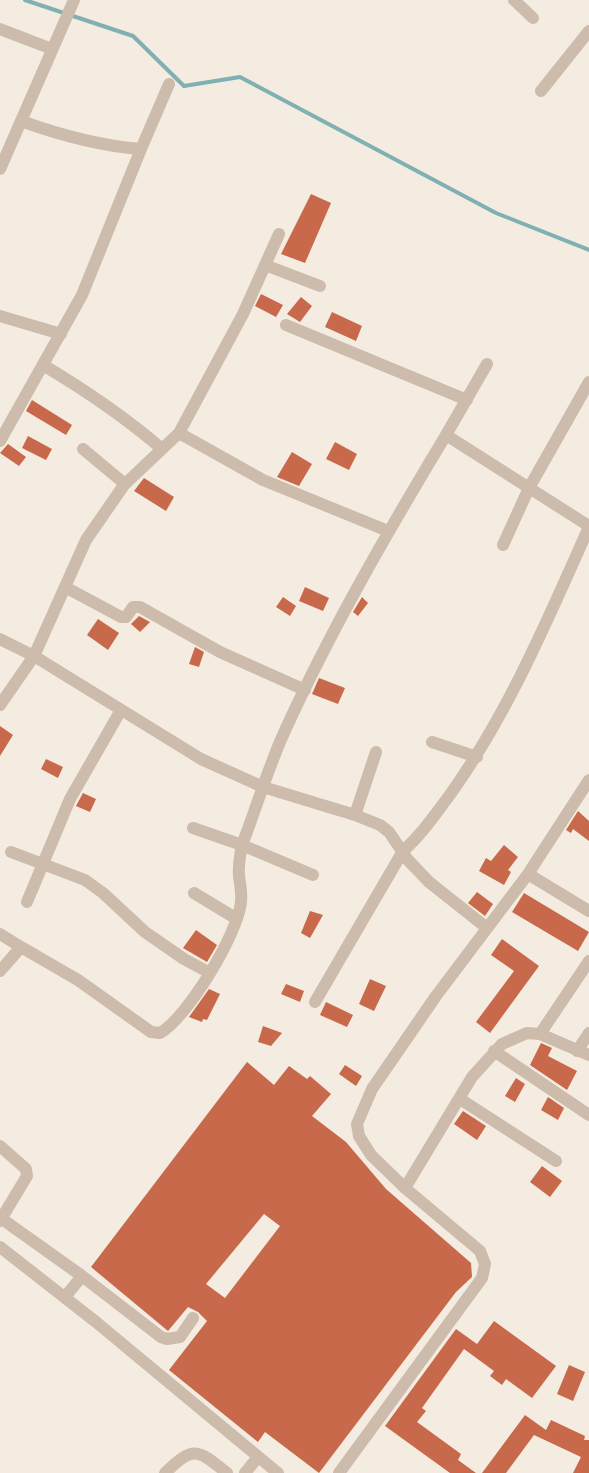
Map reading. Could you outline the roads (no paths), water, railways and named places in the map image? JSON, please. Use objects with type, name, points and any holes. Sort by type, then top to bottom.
[{"type":"street","points":[[514,0],[533,18]]},
{"type":"street","points":[[0,169],[73,1]]},
{"type":"street","points":[[0,29],[52,49]]},
{"type":"street","points":[[540,91],[589,31]]},
{"type":"street","points":[[0,441],[82,295],[169,84]]},
{"type":"street","points":[[21,121],[64,136],[116,147],[141,149]]},
{"type":"street","points":[[0,705],[34,656],[86,540],[125,484],[179,433],[243,314],[279,234]]},
{"type":"street","points":[[265,265],[320,286]]},
{"type":"street","points":[[0,316],[60,334]]},
{"type":"street","points":[[286,325],[467,400]]},
{"type":"street","points":[[0,934],[78,980],[155,1034],[170,1027],[210,973],[237,919],[241,902],[239,862],[242,845],[282,737],[304,690],[325,647],[388,531],[487,364]]},
{"type":"street","points":[[43,365],[102,402],[162,449]]},
{"type":"street","points":[[502,545],[529,488],[589,382]]},
{"type":"street","points":[[179,433],[263,480],[388,531]]},
{"type":"street","points":[[315,1002],[403,851],[419,836],[477,758],[538,642],[589,527],[446,435]]},
{"type":"street","points":[[83,449],[125,484]]},
{"type":"street","points":[[65,587],[121,617],[126,617],[133,607],[140,607],[227,656],[304,690]]},
{"type":"street","points":[[0,639],[34,656],[201,759],[264,787],[355,815],[380,826],[389,832],[428,882],[487,928]]},
{"type":"street","points":[[27,902],[70,799],[121,710]]},
{"type":"street","points":[[432,742],[477,758]]},
{"type":"street","points":[[355,815],[376,752]]},
{"type":"street","points":[[339,1473],[482,1278],[486,1264],[480,1251],[405,1188],[371,1154],[359,1136],[357,1124],[372,1089],[436,996],[528,874],[589,780]]},
{"type":"street","points":[[193,828],[242,845],[313,875]]},
{"type":"street","points":[[11,852],[85,880],[103,893],[145,932],[184,959],[210,973]]},
{"type":"street","points":[[528,874],[589,911]]},
{"type":"street","points":[[194,893],[237,919]]},
{"type":"street","points":[[0,971],[21,947]]},
{"type":"street","points":[[540,1034],[589,962]]},
{"type":"street","points":[[405,1188],[472,1077],[494,1051],[514,1038],[527,1033],[540,1034],[583,1053],[589,1033]]},
{"type":"street","points":[[494,1051],[589,1115]]},
{"type":"street","points":[[460,1098],[556,1161]]},
{"type":"street","points":[[0,1146],[26,1169],[27,1176],[1,1220],[82,1276],[161,1337],[167,1339],[180,1337],[193,1318]]},
{"type":"street","points":[[0,1247],[278,1473]]},
{"type":"street","points":[[65,1298],[82,1276]]},
{"type":"street","points":[[165,1473],[187,1453],[192,1453],[211,1460],[228,1473]]},
{"type":"street","points":[[245,1473],[258,1456]]},
{"type":"waterway","points":[[25,0],[133,36],[184,86],[240,77],[496,213],[589,250]]}]
